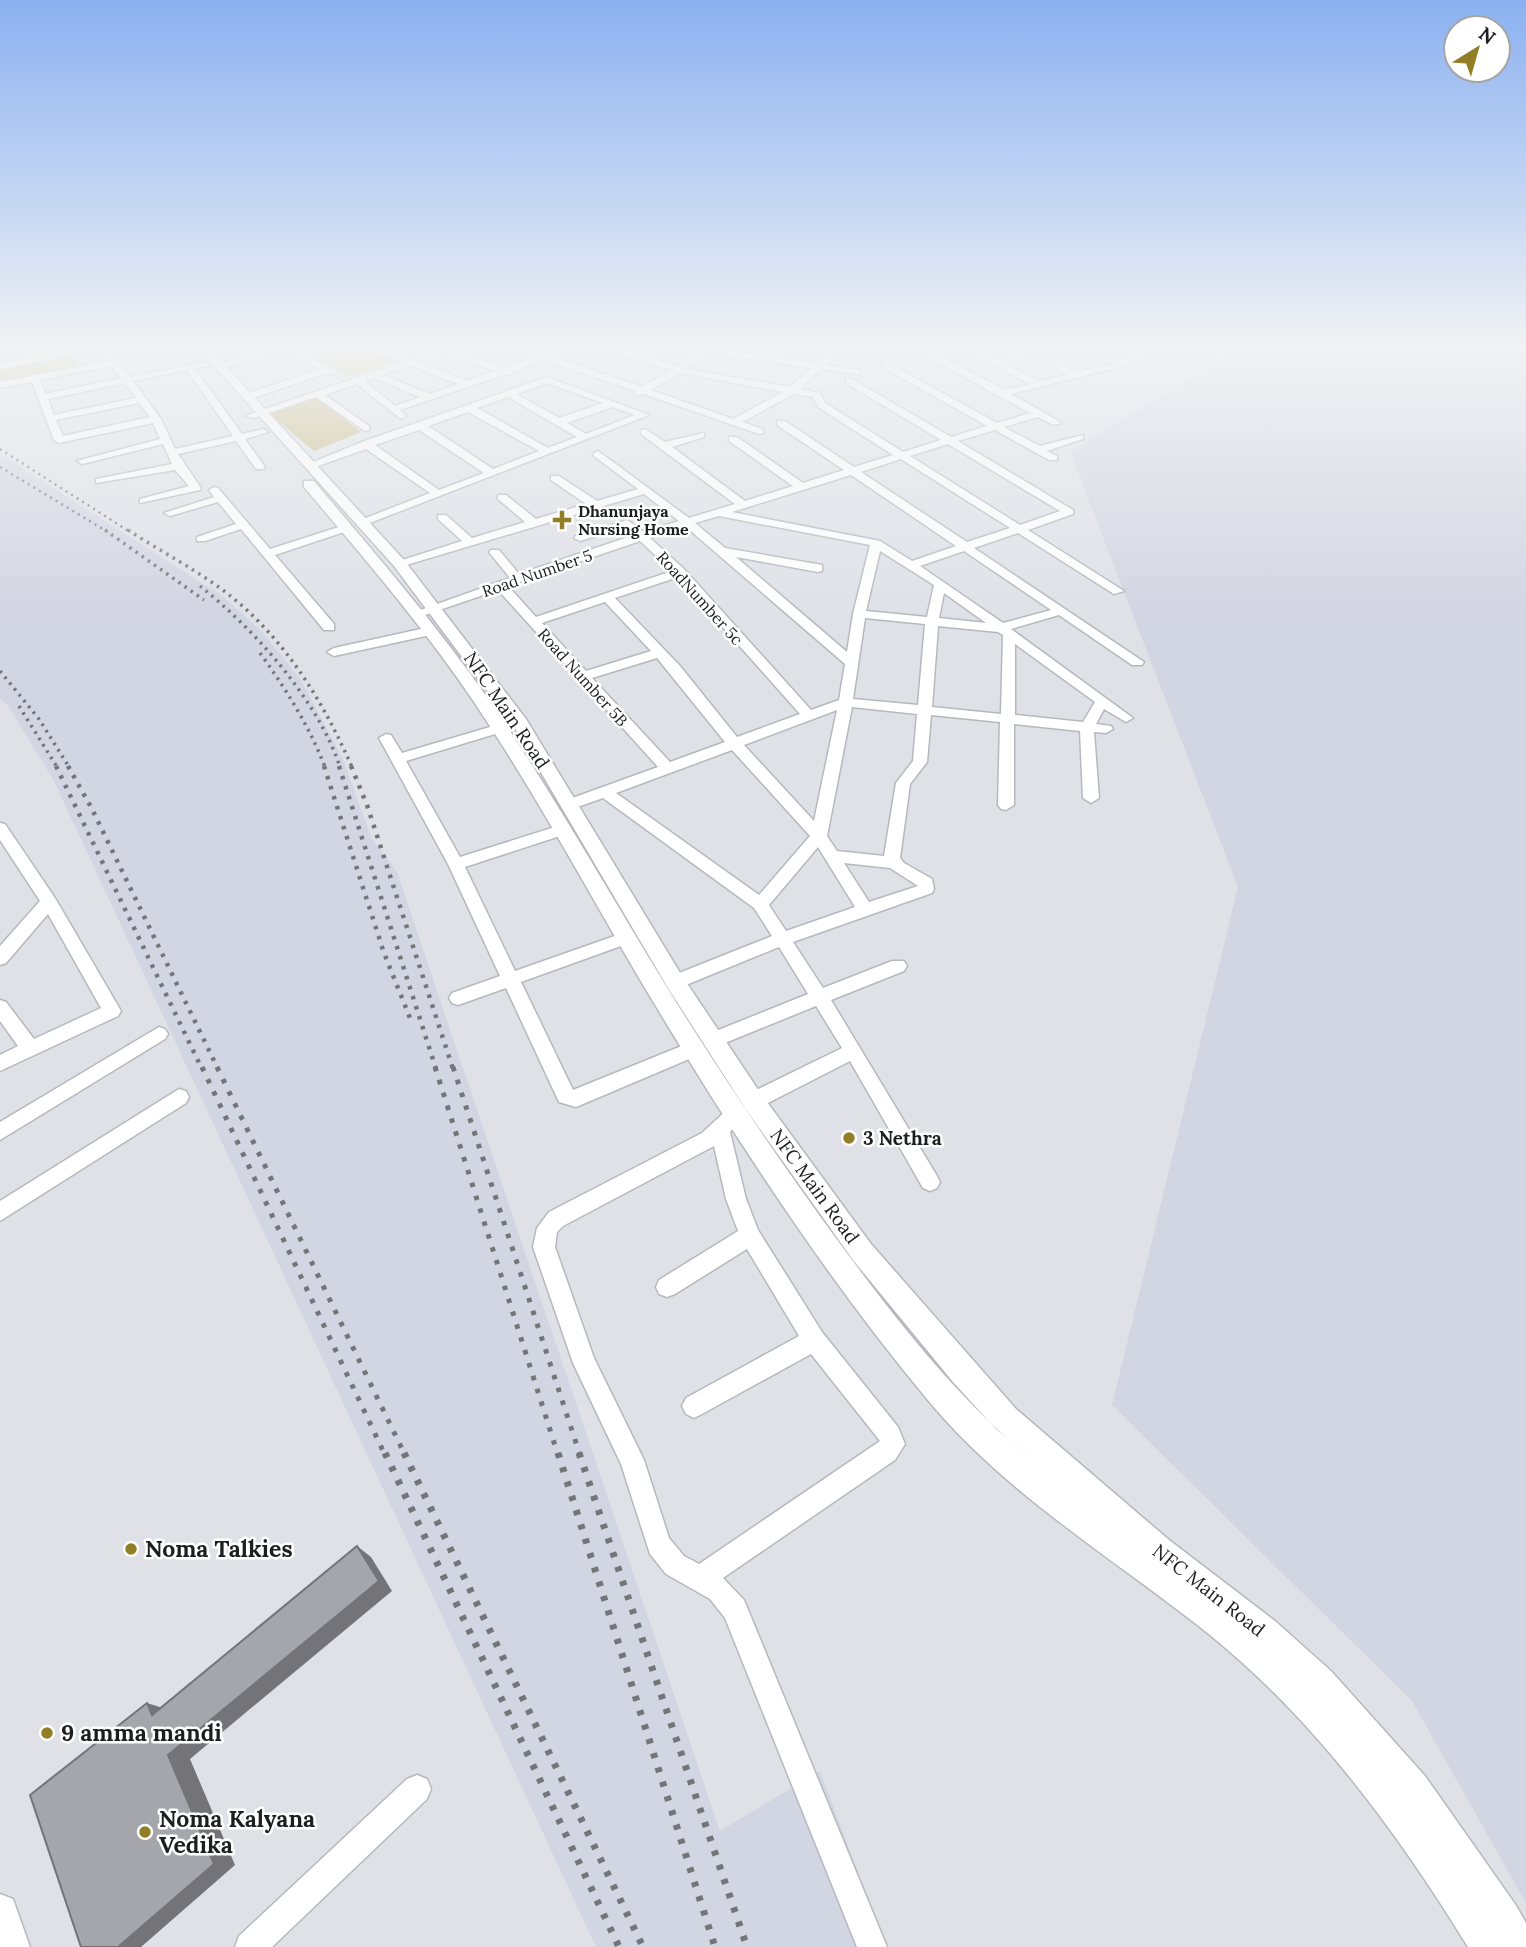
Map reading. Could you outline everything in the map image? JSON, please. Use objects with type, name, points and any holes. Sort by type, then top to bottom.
[{"type":"main road","name":"NFC Main Road","points":[[273,438],[354,525],[399,563],[428,617],[562,830],[594,866],[676,982],[736,1115],[836,1262],[941,1395],[991,1445],[1087,1525],[1224,1627],[1283,1678],[1353,1755],[1402,1818],[1489,1947]]},
{"type":"main road","name":"NFC Main Road","points":[[279,438],[311,465],[354,525],[428,617],[520,723],[569,805],[626,938],[704,1045]]},
{"type":"main road","name":"NFC Main Road","points":[[736,1115],[862,1252],[1006,1419],[1158,1550],[1264,1632],[1319,1683],[1413,1788],[1502,1917],[1519,1947]]},
{"type":"main road","points":[[0,1912],[12,1947]]},
{"type":"street","points":[[174,452],[233,438]]},
{"type":"street","points":[[238,438],[260,467]]},
{"type":"street","points":[[311,465],[383,438]]},
{"type":"street","points":[[439,438],[492,473]]},
{"type":"street","points":[[523,438],[548,452]]},
{"type":"street","points":[[268,554],[354,525],[586,438]]},
{"type":"street","points":[[653,438],[743,504]]},
{"type":"street","points":[[663,446],[690,438]]},
{"type":"street","points":[[803,438],[1138,662]]},
{"type":"street","points":[[874,438],[1118,591]]},
{"type":"street","points":[[911,565],[1069,512],[947,438]]},
{"type":"street","name":"Road Number 5","points":[[334,652],[428,617],[517,579],[717,512],[957,438]]},
{"type":"street","points":[[1017,438],[1053,458]]},
{"type":"street","points":[[1040,450],[1076,438]]},
{"type":"street","points":[[733,439],[801,486]]},
{"type":"street","points":[[82,461],[168,440],[178,466],[196,488],[144,501]]},
{"type":"street","points":[[366,444],[437,494]]},
{"type":"street","points":[[598,454],[687,522],[851,662]]},
{"type":"street","points":[[100,481],[178,466]]},
{"type":"street","points":[[555,478],[593,504]]},
{"type":"street","points":[[399,563],[644,491]]},
{"type":"street","points":[[170,513],[217,494],[329,627]]},
{"type":"street","points":[[502,497],[532,522]]},
{"type":"street","points":[[717,512],[876,542],[940,584],[1126,718]]},
{"type":"street","points":[[442,517],[470,542]]},
{"type":"street","name":"RoadNumber 5c","points":[[580,538],[627,523],[680,572],[747,650],[809,716]]},
{"type":"street","points":[[201,539],[243,525]]},
{"type":"street","points":[[760,904],[819,836],[846,702],[859,614],[876,542]]},
{"type":"street","points":[[721,551],[818,568]]},
{"type":"street","points":[[495,552],[517,579]]},
{"type":"street","points":[[534,622],[680,572]]},
{"type":"street","points":[[894,863],[892,858],[903,783],[920,762],[932,622],[940,584]]},
{"type":"street","name":"Road Number 5B","points":[[500,585],[667,768]]},
{"type":"street","points":[[607,597],[819,836],[866,911]]},
{"type":"street","points":[[859,614],[1004,632],[1061,611]]},
{"type":"street","points":[[1004,632],[1006,806]]},
{"type":"street","points":[[583,677],[659,653]]},
{"type":"street","points":[[1091,798],[1087,727],[1102,701]]},
{"type":"street","points":[[569,805],[846,702],[1106,729]]},
{"type":"street","points":[[398,759],[500,728]]},
{"type":"street","points":[[386,738],[456,864],[569,1099],[576,1099],[898,966]]},
{"type":"street","points":[[603,791],[760,904],[854,1051],[930,1182]]},
{"type":"street","points":[[0,828],[49,902],[112,1010],[0,1063]]},
{"type":"street","points":[[456,864],[562,830]]},
{"type":"street","points":[[676,982],[782,939],[926,889],[926,883],[894,863],[831,856]]},
{"type":"street","points":[[0,958],[49,902]]},
{"type":"street","points":[[458,998],[510,977],[626,938]]},
{"type":"street","points":[[0,1007],[31,1049]]},
{"type":"street","points":[[0,1132],[159,1034]]},
{"type":"street","points":[[854,1051],[736,1115],[709,1139],[556,1219],[547,1228],[544,1247],[584,1363],[632,1460],[659,1545],[675,1565],[719,1590],[735,1609],[872,1947]]},
{"type":"street","points":[[0,1212],[179,1097]]},
{"type":"street","points":[[698,1580],[887,1452],[892,1444],[890,1435],[814,1340],[750,1235],[736,1199],[736,1115]]},
{"type":"street","points":[[667,1287],[750,1235]]},
{"type":"street","points":[[694,1406],[814,1340]]},
{"type":"street","points":[[250,1947],[417,1790]]},
{"type":"shaded area","points":[[298,438],[347,438],[314,451]]},
{"type":"shaded area","points":[[1094,438],[1526,438],[1526,1903],[1412,1701],[1112,1405],[1238,887],[1070,452]]},
{"type":"shaded area","points":[[0,454],[224,597],[262,632],[301,680],[342,757],[372,839],[397,872],[720,1831],[820,1771],[886,1947],[596,1947],[54,781],[9,707],[0,698]]},
{"type":"building","points":[[357,1546],[379,1581],[168,1755],[214,1864],[118,1947],[81,1947],[30,1795],[147,1703],[152,1715]]},
{"type":"railway","points":[[0,449],[130,532]]},
{"type":"railway","points":[[0,467],[107,531]]},
{"type":"railway","points":[[128,530],[216,585],[267,631],[285,651],[315,695],[352,767]]},
{"type":"railway","points":[[107,531],[204,600]]},
{"type":"railway","points":[[200,586],[242,623],[282,667],[316,716],[340,767]]},
{"type":"railway","points":[[260,653],[296,708],[325,767]]},
{"type":"railway","points":[[0,671],[39,719],[69,767]]},
{"type":"railway","points":[[19,706],[57,767]]},
{"type":"railway","points":[[56,766],[202,1069]]},
{"type":"railway","points":[[68,766],[92,809],[218,1069]]},
{"type":"railway","points":[[324,766],[384,953],[412,1023]]},
{"type":"railway","points":[[339,766],[436,1069]]},
{"type":"railway","points":[[351,766],[367,805],[453,1069]]},
{"type":"railway","points":[[202,1067],[385,1455]]},
{"type":"railway","points":[[217,1067],[405,1455]]},
{"type":"railway","points":[[435,1067],[558,1455]]},
{"type":"railway","points":[[453,1067],[580,1455]]},
{"type":"railway","points":[[385,1453],[619,1947]]},
{"type":"railway","points":[[404,1453],[643,1947]]},
{"type":"railway","points":[[558,1453],[715,1947]]},
{"type":"railway","points":[[579,1453],[747,1947]]},
{"type":"place","name":"Dhanunjaya Nursing Home","points":[[562,520]]},
{"type":"place","name":"3 Nethra","points":[[849,1138]]},
{"type":"place","name":"Noma Talkies","points":[[131,1549]]},
{"type":"place","name":"9 amma mandi","points":[[47,1733]]},
{"type":"place","name":"Noma Kalyana Vedika","points":[[145,1832]]}]
